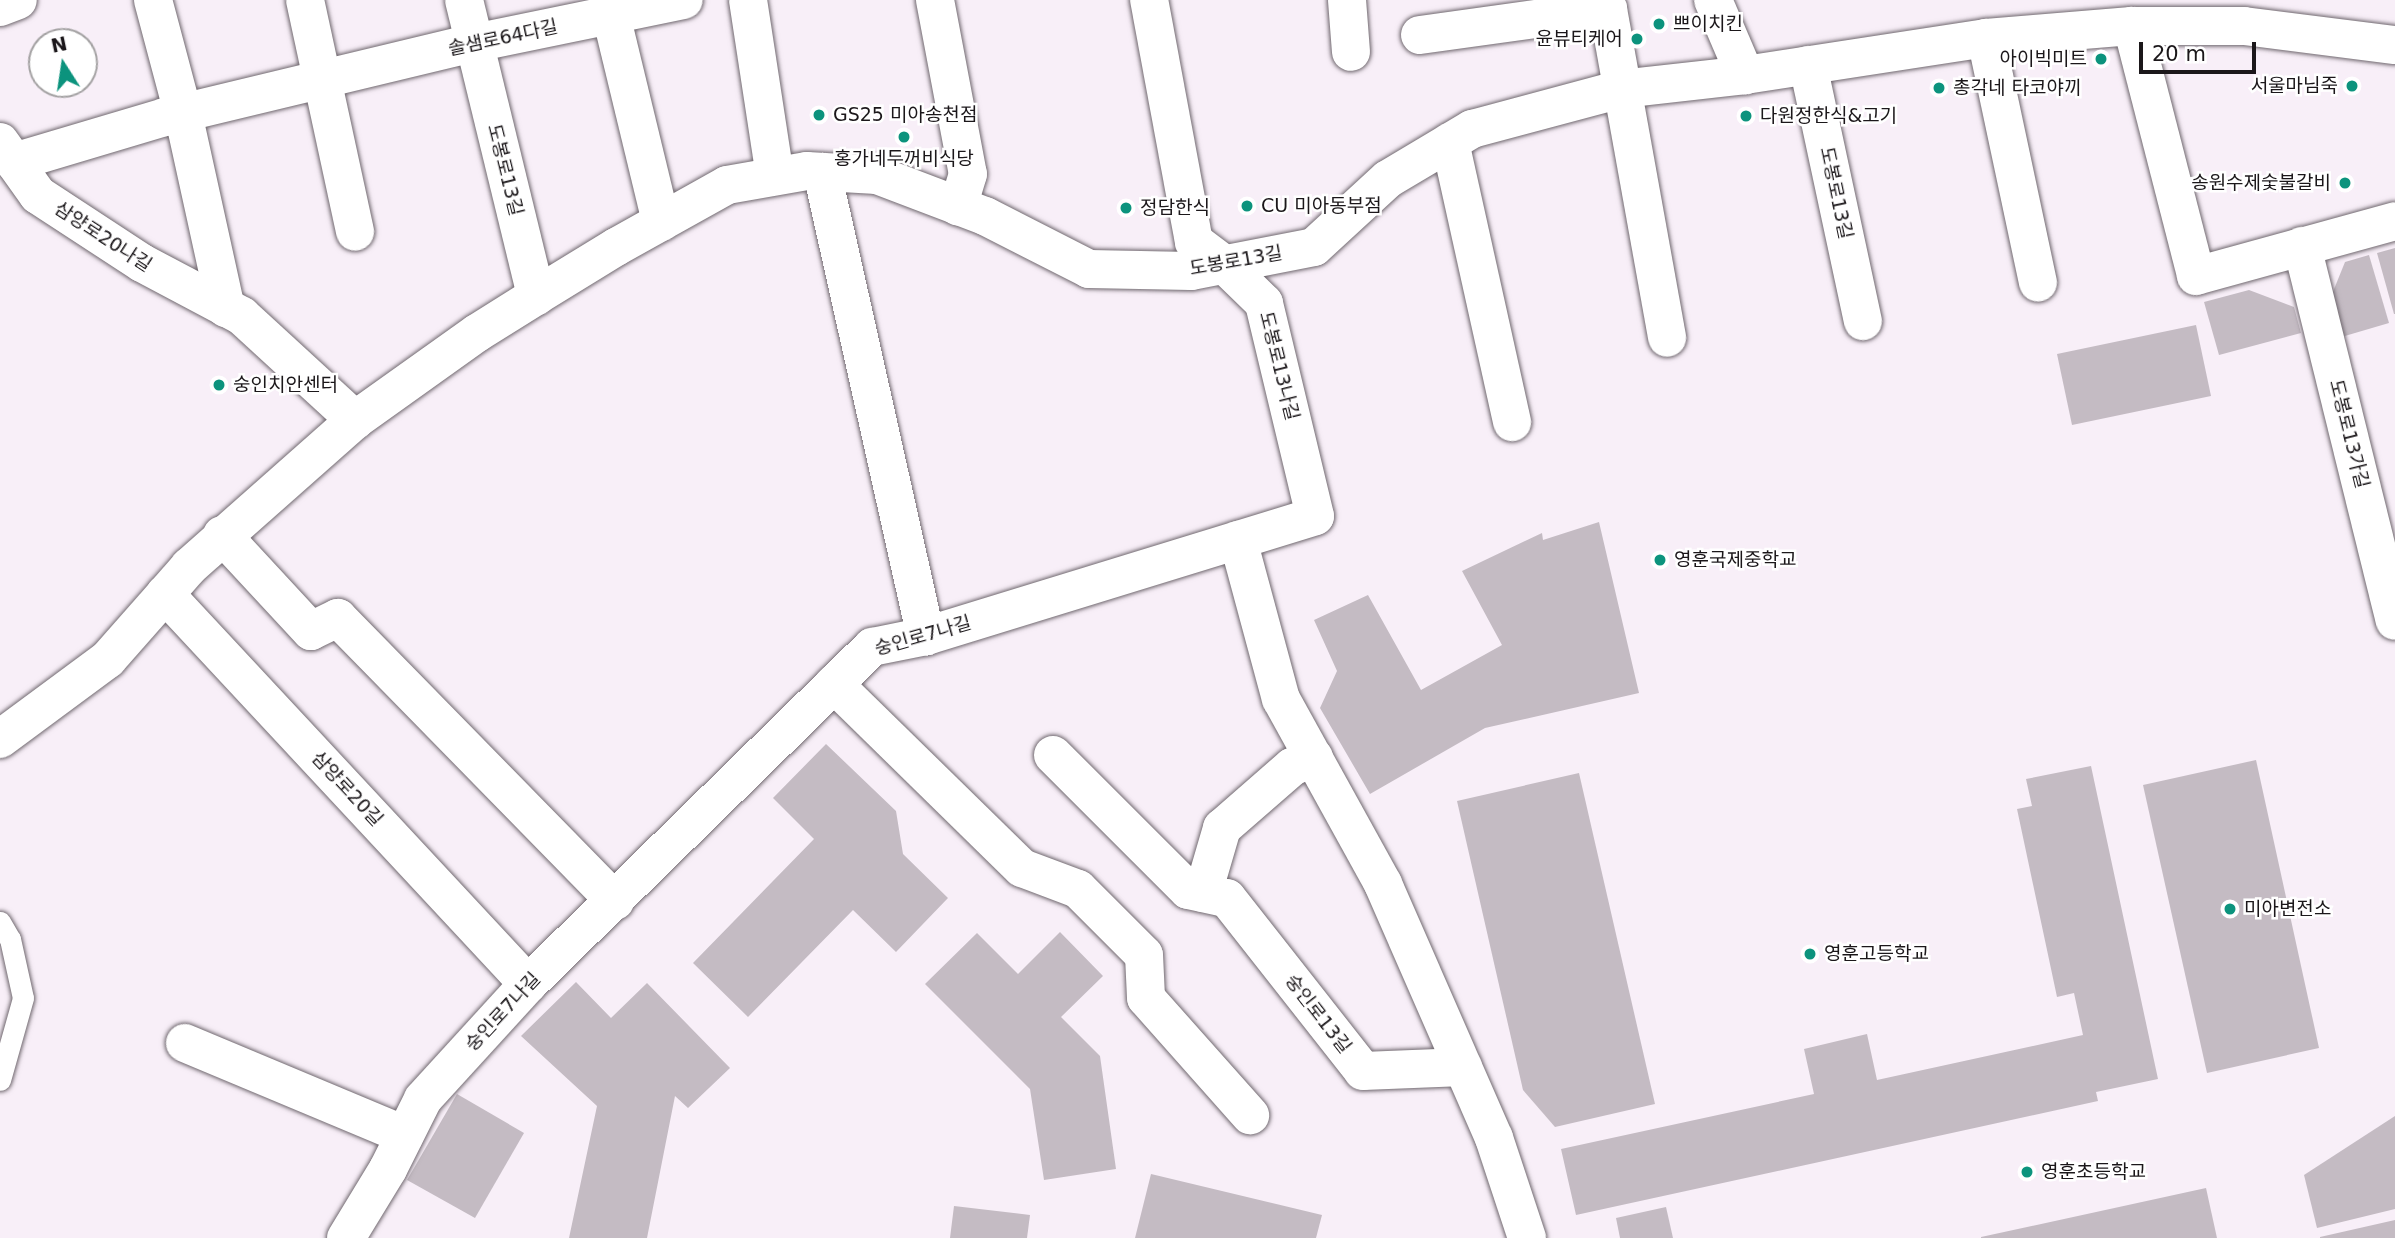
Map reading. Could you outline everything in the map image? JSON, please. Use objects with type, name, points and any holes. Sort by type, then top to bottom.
[{"type":"street","points":[[0,7],[18,0]]},
{"type":"street","points":[[153,0],[183,113],[226,308]]},
{"type":"street","points":[[305,0],[355,232]]},
{"type":"street","name":"도봉로13길","points":[[464,0],[536,296]]},
{"type":"street","name":"솔샘로64다길","points":[[7,152],[474,43],[684,0]]},
{"type":"street","points":[[748,0],[775,176]]},
{"type":"street","points":[[935,0],[968,174],[958,206]]},
{"type":"street","name":"도봉로13나길","points":[[1149,0],[1194,242],[1225,265],[1264,303],[1315,516],[1238,540]]},
{"type":"street","points":[[1346,0],[1351,52]]},
{"type":"street","points":[[1713,0],[1745,75]]},
{"type":"street","points":[[2204,0],[2242,13]]},
{"type":"street","points":[[1420,35],[1531,10],[1608,9],[1667,338]]},
{"type":"street","name":"도봉로13길","points":[[355,420],[477,333],[661,222],[727,185],[775,176],[822,172],[877,175],[985,216],[1089,269],[1191,271],[1314,247],[1388,179],[1472,129],[1621,89],[1745,75],[1986,38],[2132,26],[2242,13],[2395,45]]},
{"type":"street","points":[[611,15],[661,222]]},
{"type":"street","points":[[2132,26],[2196,276],[2395,221]]},
{"type":"street","points":[[1986,38],[2038,283]]},
{"type":"street","name":"도봉로13길","points":[[1808,65],[1863,321]]},
{"type":"street","points":[[1450,142],[1512,422]]},
{"type":"street","name":"삼양로20나길","points":[[7,152],[38,195],[142,263],[242,316],[355,420]]},
{"type":"street","points":[[822,172],[926,636]]},
{"type":"street","name":"도봉로13가길","points":[[2302,246],[2395,621]]},
{"type":"street","points":[[0,739],[108,659],[222,535],[355,420]]},
{"type":"street","points":[[222,535],[311,631],[338,618],[615,901]]},
{"type":"street","points":[[1238,540],[1281,699],[1383,884],[1494,1138],[1527,1238]]},
{"type":"street","name":"숭인로7나길","points":[[346,1238],[423,1099],[528,984],[872,647],[926,636],[1238,540]]},
{"type":"street","name":"삼양로20길","points":[[165,594],[528,984]]},
{"type":"street","points":[[834,684],[1022,868],[1077,889],[1144,955],[1146,998],[1250,1115]]},
{"type":"street","name":"숭인로13길","points":[[1053,755],[1188,890],[1227,898],[1363,1071],[1463,1067]]},
{"type":"street","points":[[1203,893],[1222,828],[1292,767],[1314,757]]},
{"type":"street","points":[[184,1043],[405,1135]]},
{"type":"lane","points":[[0,922],[10,939],[23,998],[0,1080]]},
{"type":"building","points":[[2395,248],[2395,314],[2394,314],[2377,253]]},
{"type":"building","points":[[2369,255],[2389,323],[2338,338],[2328,304],[2345,262]]},
{"type":"building","points":[[2249,290],[2294,307],[2301,333],[2219,355],[2204,302]]},
{"type":"building","points":[[2196,325],[2211,396],[2072,425],[2057,354]]},
{"type":"building","points":[[1599,522],[1639,693],[1485,728],[1370,794],[1320,708],[1337,671],[1314,620],[1368,595],[1421,690],[1502,645],[1462,571],[1542,533],[1543,540]]},
{"type":"building","points":[[826,744],[896,811],[903,854],[948,898],[896,952],[853,910],[748,1017],[693,963],[814,839],[773,798]]},
{"type":"building","name":"미아변전소","points":[[2256,760],[2319,1048],[2207,1073],[2143,785]]},
{"type":"building","points":[[2091,766],[2158,1079],[2096,1092],[2098,1101],[1576,1215],[1561,1149],[1814,1094],[1804,1049],[1867,1034],[1877,1080],[2083,1035],[2074,993],[2057,997],[2017,809],[2032,806],[2026,779]]},
{"type":"building","points":[[1579,773],[1655,1104],[1555,1127],[1523,1090],[1457,801]]},
{"type":"building","points":[[1060,932],[1103,976],[1061,1017],[1100,1056],[1116,1169],[1044,1180],[1030,1089],[925,984],[977,933],[1018,974]]},
{"type":"building","points":[[576,982],[611,1018],[647,983],[730,1068],[688,1108],[675,1096],[647,1238],[569,1238],[597,1106],[521,1036]]},
{"type":"building","points":[[457,1094],[524,1133],[475,1218],[407,1180]]},
{"type":"building","points":[[2395,1116],[2395,1209],[2317,1228],[2304,1175]]},
{"type":"building","points":[[1151,1174],[1322,1215],[1316,1238],[1135,1238]]},
{"type":"building","points":[[2206,1188],[2217,1238],[1981,1238],[1981,1237]]},
{"type":"building","points":[[954,1206],[1030,1215],[1027,1238],[950,1238]]},
{"type":"building","points":[[1666,1207],[1673,1238],[1620,1238],[1616,1218]]},
{"type":"building","points":[[2395,1220],[2395,1238],[2320,1238],[2320,1237]]},
{"type":"place","name":"쁘이치킨","points":[[1659,24]]},
{"type":"place","name":"윤뷰티케어","points":[[1637,39]]},
{"type":"place","name":"아이빅미트","points":[[2101,59]]},
{"type":"place","name":"서울마님죽","points":[[2352,86]]},
{"type":"place","name":"총각네 타코야끼","points":[[1939,88]]},
{"type":"place","name":"GS25 미아송천점","points":[[819,115]]},
{"type":"place","name":"다원정한식&고기","points":[[1746,116]]},
{"type":"place","name":"홍가네두꺼비식당","points":[[904,137]]},
{"type":"place","name":"송원수제숯불갈비","points":[[2345,183]]},
{"type":"place","name":"CU 미아동부점","points":[[1247,206]]},
{"type":"place","name":"정담한식","points":[[1126,208]]},
{"type":"place","name":"숭인치안센터","points":[[219,385]]},
{"type":"place","name":"영훈국제중학교","points":[[1660,560]]},
{"type":"place","name":"미아변전소","points":[[2230,909]]},
{"type":"place","name":"영훈고등학교","points":[[1810,954]]},
{"type":"place","name":"영훈초등학교","points":[[2027,1172]]}]
